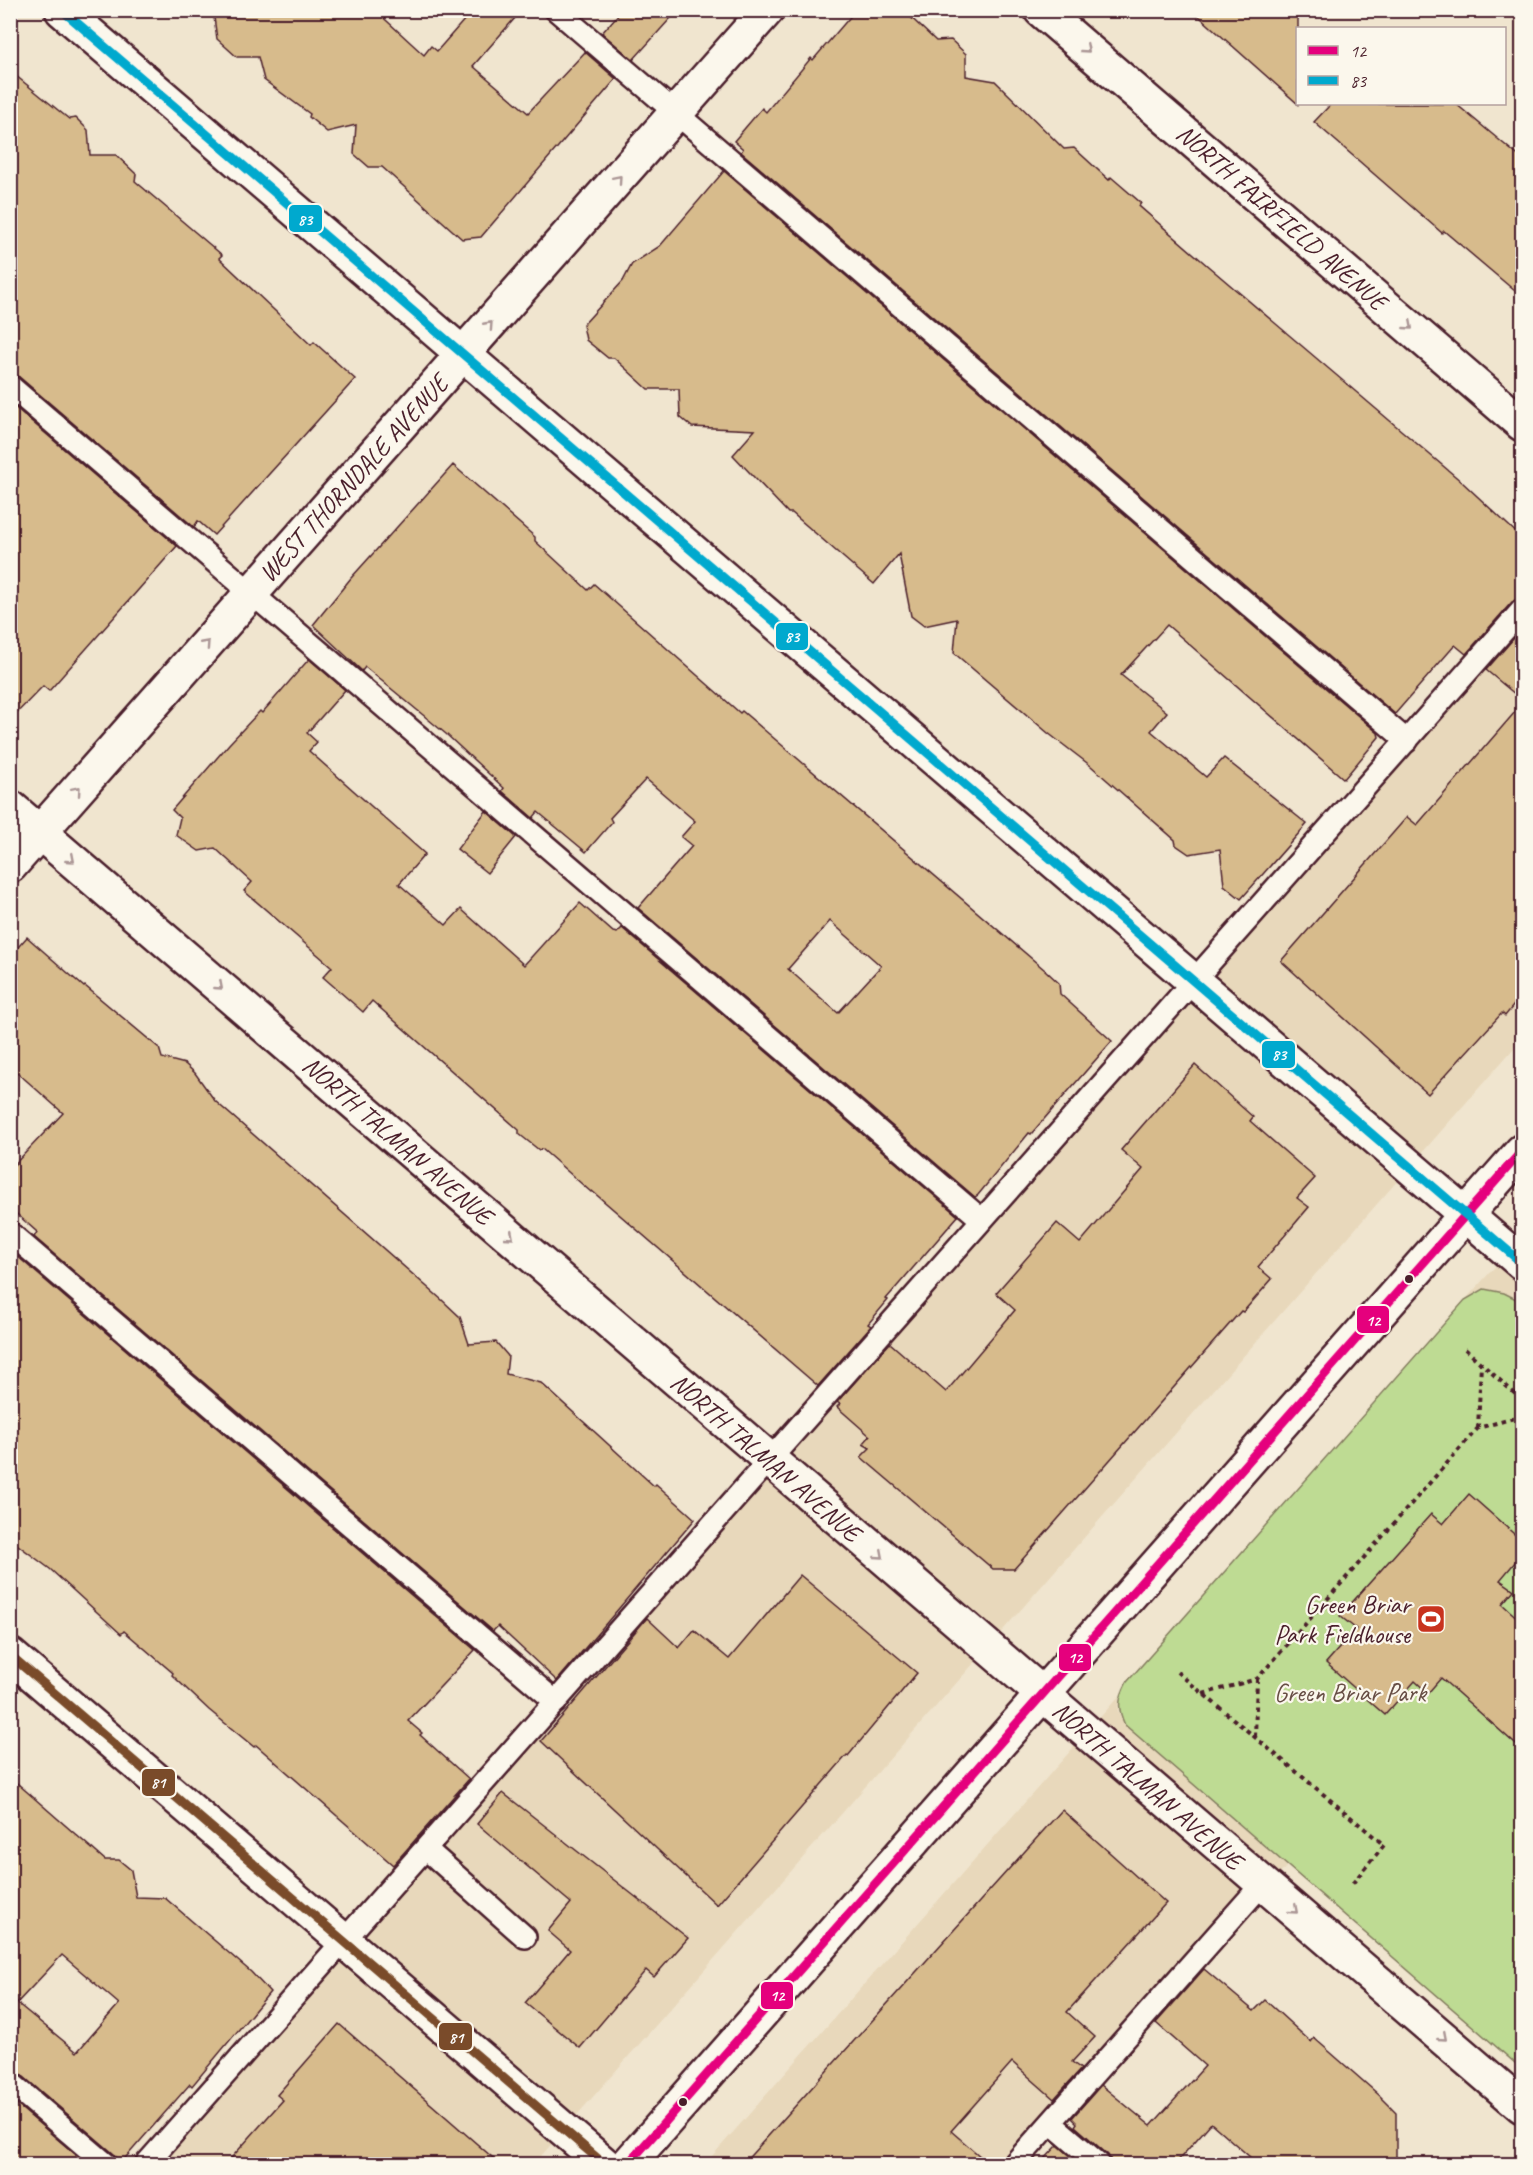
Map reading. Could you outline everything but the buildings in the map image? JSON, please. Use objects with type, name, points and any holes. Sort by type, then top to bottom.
[{"type":"street","points":[[62,10],[1522,1263]]},
{"type":"street","name":"WEST THORNDALE AVENUE","points":[[10,866],[767,10]]},
{"type":"street","name":"NORTH FAIRFIELD AVENUE","points":[[1041,10],[1522,423]]},
{"type":"street","name":"NORTH TALMAN AVENUE","points":[[10,807],[1522,2106]]},
{"type":"street","points":[[628,2164],[1522,1151]]},
{"type":"street","points":[[10,1655],[604,2164]]},
{"type":"lane","points":[[556,10],[1407,741]]},
{"type":"lane","points":[[10,386],[981,1219]]},
{"type":"lane","points":[[146,2164],[1522,610]]},
{"type":"lane","points":[[10,1233],[555,1702]]},
{"type":"lane","points":[[426,1849],[525,1937]]},
{"type":"lane","points":[[1014,2164],[1263,1883]]},
{"type":"lane","points":[[10,2082],[106,2164]]},
{"type":"lane","points":[[1051,2123],[1099,2164]]},
{"type":"path","points":[[1465,1350],[1522,1400]]},
{"type":"path","points":[[1478,1428],[1481,1364]]},
{"type":"path","points":[[1203,1694],[1257,1678],[1478,1428],[1522,1416]]},
{"type":"path","points":[[1177,1672],[1384,1845],[1352,1884]]},
{"type":"path","points":[[1255,1737],[1257,1678]]},
{"type":"shaded area","points":[[1522,615],[1522,1039],[534,2164],[151,2164]]},
{"type":"shaded area","points":[[1522,1237],[1522,1302],[1504,1293],[1484,1289],[1465,1300]]},
{"type":"shaded area","points":[[1119,1696],[1118,1711],[1125,1725],[1287,1866],[1020,2164],[705,2164]]},
{"type":"green space","name":"Green Briar Park","points":[[1484,1289],[1504,1293],[1522,1302],[1522,2069],[1125,1725],[1120,1708],[1120,1699],[1127,1682],[1465,1300]]},
{"type":"transit line","name":"83","points":[[62,10],[1522,1263]]},
{"type":"transit line","name":"12","points":[[628,2164],[1522,1151]]},
{"type":"transit line","name":"81","points":[[10,1655],[604,2164]]},
{"type":"place","name":"Green Briar Park Fieldhouse","points":[[1431,1619]]}]
